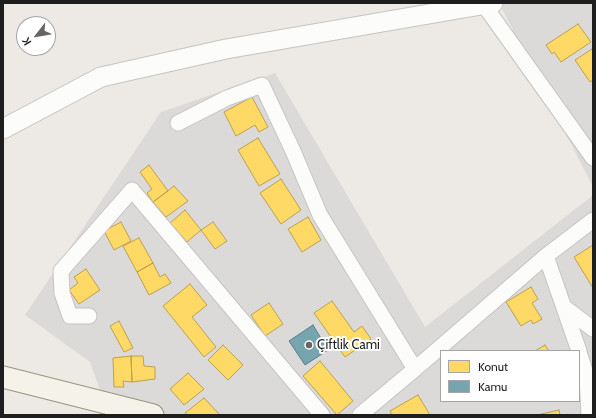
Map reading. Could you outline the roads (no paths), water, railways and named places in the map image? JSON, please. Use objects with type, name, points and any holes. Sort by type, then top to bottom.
[{"type":"main road","points":[[3,377],[152,415]]},
{"type":"street","points":[[3,129],[102,77],[226,49],[489,4],[593,158]]},
{"type":"street","points":[[178,123],[227,98],[262,85],[293,151],[320,215],[416,369]]},
{"type":"street","points":[[90,316],[70,316],[62,293],[61,271],[132,190],[322,415]]},
{"type":"street","points":[[360,415],[416,369],[546,256],[593,220]]},
{"type":"street","points":[[546,256],[579,350]]},
{"type":"street","points":[[564,307],[593,329]]},
{"type":"street","points":[[580,353],[590,376],[589,415]]},
{"type":"place","name":"Çiftlik Cami","points":[[309,345]]}]
